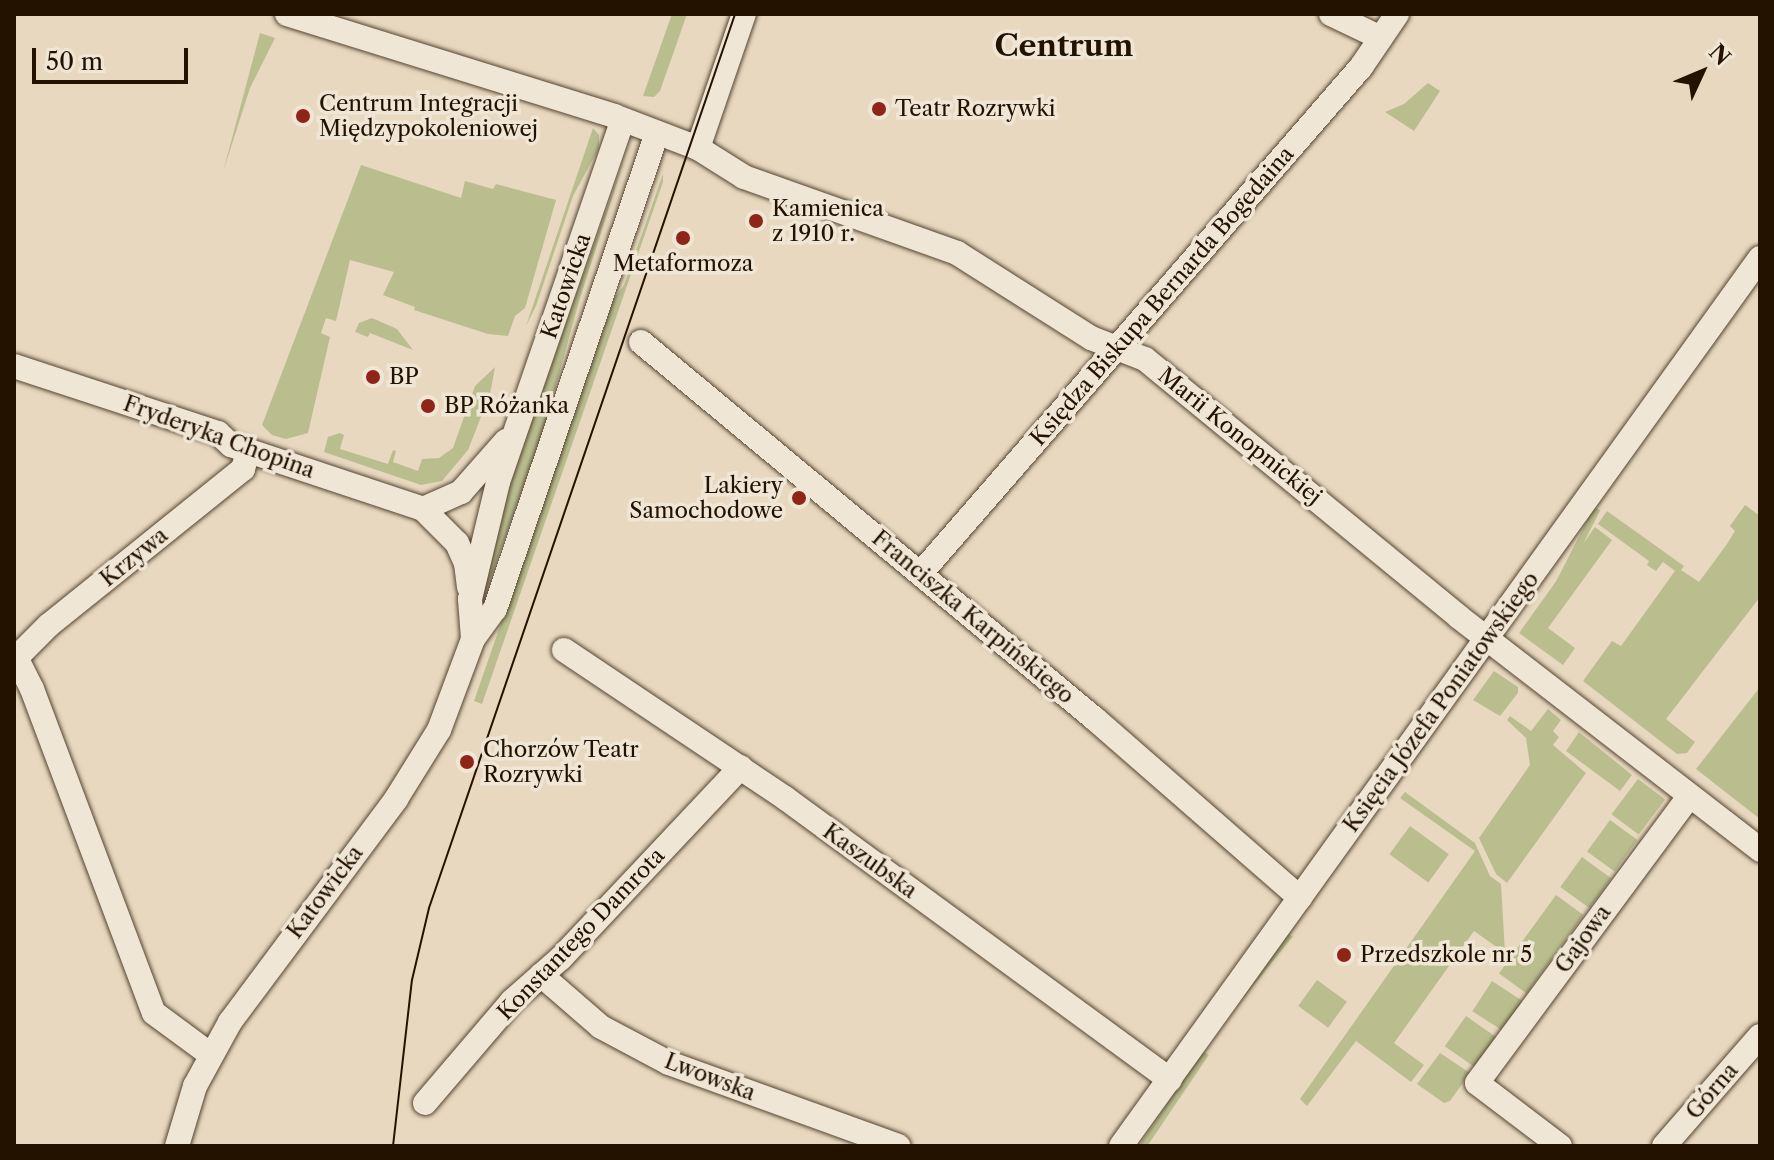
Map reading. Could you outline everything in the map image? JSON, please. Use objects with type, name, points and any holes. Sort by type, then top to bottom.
[{"type":"street","name":"Marii Konopnickiej","points":[[287,14],[623,120],[698,148],[744,177],[957,253],[1114,349],[1145,359],[1218,415],[1487,638],[1760,850]]},
{"type":"street","points":[[698,148],[744,14]]},
{"type":"street","points":[[1331,14],[1381,38]]},
{"type":"street","name":"Księdza Biskupa Bernarda Bogedaina","points":[[921,573],[1361,67],[1397,14]]},
{"type":"street","name":"Katowicka","points":[[473,639],[470,599],[495,494],[623,120]]},
{"type":"street","name":"Katowicka","points":[[177,1146],[195,1086],[211,1055],[257,981],[423,759],[447,710],[473,639],[495,609],[657,133]]},
{"type":"street","name":"Księcia Józefa Poniatowskiego","points":[[1121,1146],[1760,258]]},
{"type":"street","name":"Franciszka Karpińskiego","points":[[641,342],[921,573],[1300,898]]},
{"type":"street","name":"Fryderyka Chopina","points":[[14,366],[218,433],[231,445],[423,509]]},
{"type":"street","points":[[470,599],[469,575],[457,543],[423,509],[461,492],[516,431]]},
{"type":"street","name":"Krzywa","points":[[15,657],[61,615],[243,469],[248,451]]},
{"type":"street","name":"Kaszubska","points":[[564,650],[741,767],[1170,1080]]},
{"type":"street","points":[[15,657],[32,689],[154,1013],[211,1055]]},
{"type":"street","name":"Konstantego Damrota","points":[[425,1103],[512,1001],[541,975],[741,767]]},
{"type":"street","name":"Gajowa","points":[[1560,1146],[1477,1083],[1689,796]]},
{"type":"street","name":"Lwowska","points":[[541,975],[601,1027],[669,1063],[898,1146]]},
{"type":"street","name":"Górna","points":[[1664,1146],[1760,1036]]},
{"type":"green space","points":[[672,14],[687,14],[660,91],[654,97],[643,96]]},
{"type":"green space","points":[[260,33],[275,38],[250,88],[223,172]]},
{"type":"green space","points":[[1428,83],[1440,91],[1414,131],[1385,112],[1404,104]]},
{"type":"green space","points":[[593,128],[599,135],[599,148],[573,196],[536,306],[526,326]]},
{"type":"green space","points":[[624,160],[578,305],[544,429],[480,607],[509,485]]},
{"type":"green space","points":[[361,165],[461,198],[465,181],[493,189],[496,184],[556,200],[525,308],[515,316],[508,336],[488,334],[414,310],[415,307],[383,295],[394,272],[350,260],[336,321],[326,318],[321,333],[330,337],[308,433],[286,439],[272,435],[262,425]]},
{"type":"green space","points":[[663,174],[663,182],[482,704],[474,701],[613,300],[624,285]]},
{"type":"green space","points":[[372,318],[397,329],[413,350],[370,333],[368,337],[355,332],[359,323]]},
{"type":"green space","points":[[495,367],[490,394],[468,450],[442,481],[421,485],[324,452],[328,437],[340,433],[344,435],[340,449],[388,464],[393,450],[396,451],[393,462],[418,471],[422,459],[439,458],[453,448],[475,386]]},
{"type":"green space","points":[[1745,505],[1760,516],[1760,597],[1666,719],[1695,742],[1687,753],[1677,754],[1583,681],[1612,641],[1621,646],[1675,571],[1663,562],[1656,571],[1647,565],[1649,561],[1598,524],[1607,511],[1684,566],[1681,570],[1699,582],[1735,531],[1730,526]]},
{"type":"green space","points":[[1594,507],[1600,510],[1540,629],[1534,626]]},
{"type":"green space","points":[[1595,527],[1612,540],[1548,628],[1575,648],[1563,665],[1519,633]]},
{"type":"green space","points":[[1494,671],[1518,687],[1518,693],[1500,716],[1473,700]]},
{"type":"green space","points":[[1760,687],[1760,819],[1696,769]]},
{"type":"green space","points":[[1548,709],[1561,720],[1553,731],[1559,737],[1553,745],[1586,773],[1507,883],[1496,874],[1479,838],[1530,765],[1526,738],[1507,720],[1510,716],[1531,731]]},
{"type":"green space","points":[[1579,732],[1632,775],[1620,791],[1566,751]]},
{"type":"green space","points":[[1638,779],[1665,799],[1639,835],[1612,814]]},
{"type":"green space","points":[[1405,792],[1475,843],[1490,876],[1501,884],[1505,953],[1474,931],[1394,1043],[1424,1065],[1411,1082],[1356,1041],[1307,1106],[1300,1099],[1475,851],[1400,798]]},
{"type":"green space","points":[[1610,820],[1638,840],[1615,872],[1587,852]]},
{"type":"green space","points":[[1410,826],[1449,854],[1428,883],[1389,854]]},
{"type":"green space","points":[[1582,857],[1611,878],[1589,908],[1560,887]]},
{"type":"green space","points":[[1556,895],[1584,915],[1526,993],[1499,973]]},
{"type":"green space","points":[[1288,933],[1293,937],[1208,1042],[1203,1038]]},
{"type":"green space","points":[[1317,980],[1347,1002],[1328,1028],[1298,1006]]},
{"type":"green space","points":[[1492,981],[1523,1001],[1503,1031],[1472,1011]]},
{"type":"green space","points":[[1466,1016],[1496,1037],[1475,1068],[1445,1046]]},
{"type":"green space","points":[[1203,1051],[1209,1055],[1147,1146],[1139,1146]]},
{"type":"green space","points":[[1440,1053],[1470,1073],[1450,1101],[1444,1103],[1417,1084]]},
{"type":"tram line","points":[[393,1146],[412,980],[429,908],[735,14]]},
{"type":"place","name":"Teatr Rozrywki","points":[[879,109]]},
{"type":"place","name":"Centrum Integracji Międzypokoleniowej","points":[[303,116]]},
{"type":"place","name":"Kamienica z 1910 r.","points":[[756,221]]},
{"type":"place","name":"Metaformoza","points":[[683,238]]},
{"type":"place","name":"BP","points":[[373,377]]},
{"type":"place","name":"BP Różanka","points":[[428,406]]},
{"type":"place","name":"Lakiery Samochodowe","points":[[799,498]]},
{"type":"place","name":"Chorzów Teatr Rozrywki","points":[[467,762]]},
{"type":"place","name":"Przedszkole nr 5","points":[[1344,955]]},
{"type":"district","name":"Centrum","points":[[1064,46]]}]
